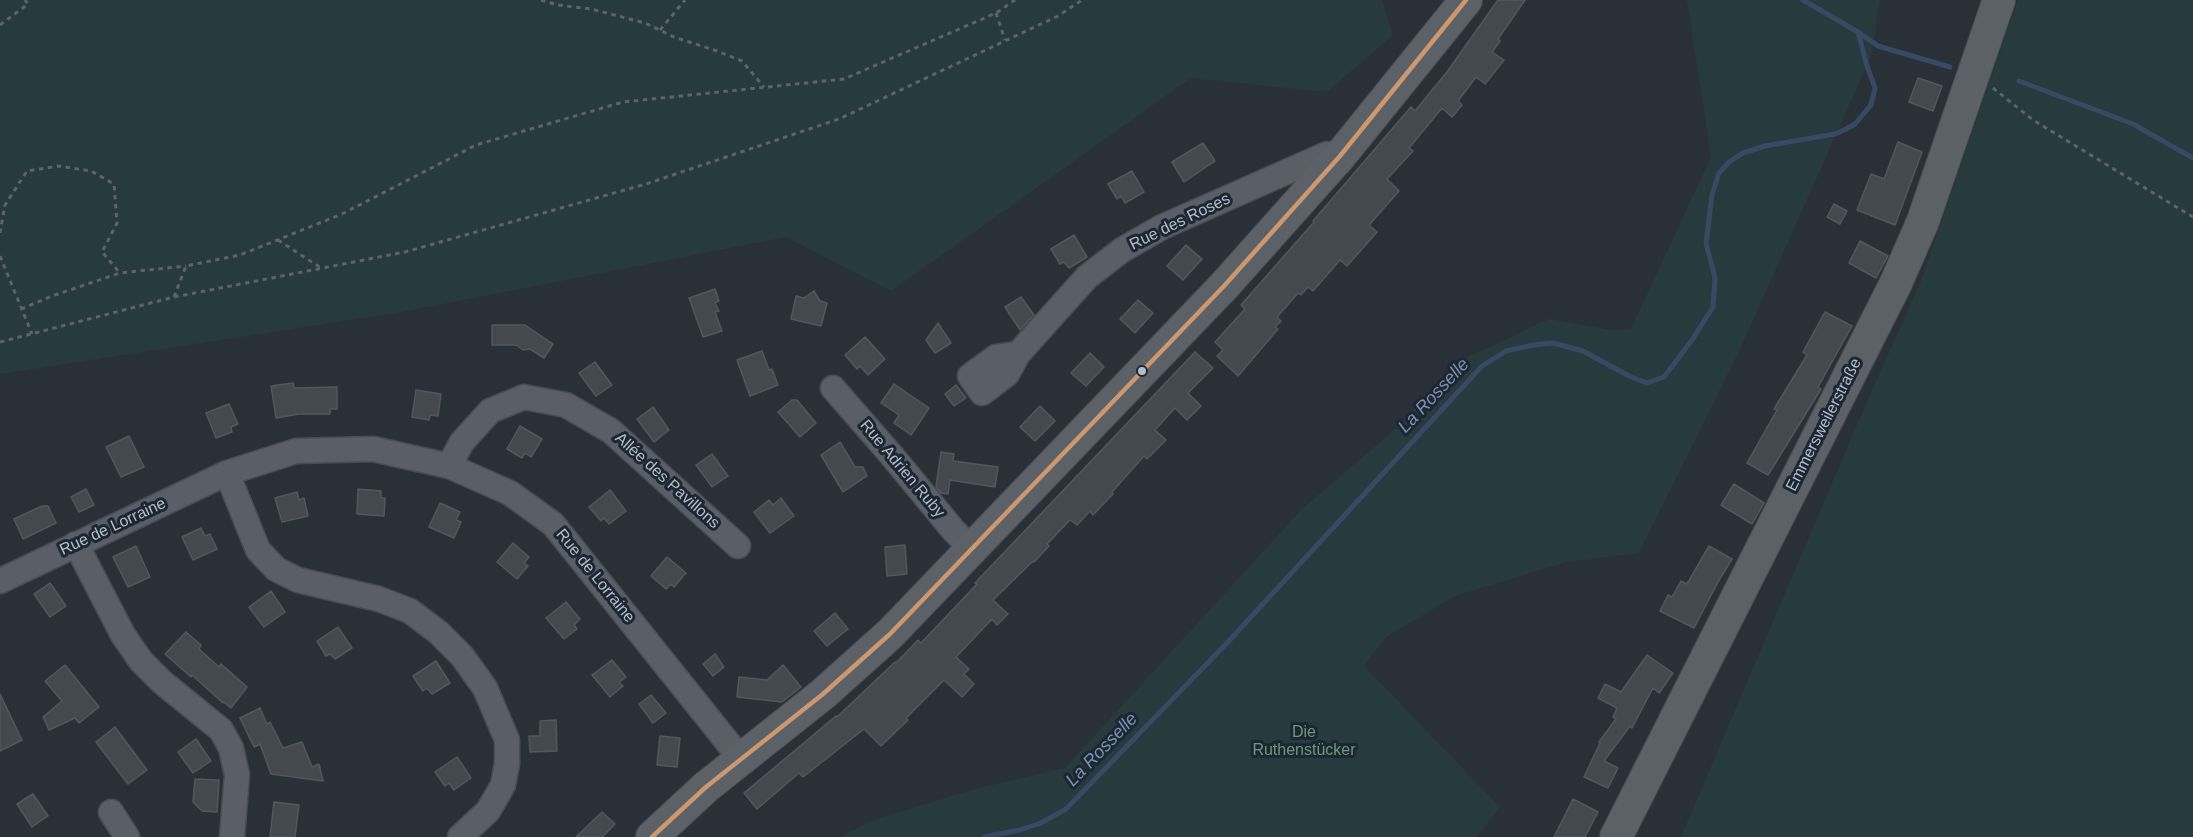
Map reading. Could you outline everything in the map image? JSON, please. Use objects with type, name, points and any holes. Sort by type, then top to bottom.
[{"type":"main road","points":[[652,837],[706,787],[823,694],[890,634],[1224,286],[1340,156],[1466,0]]},
{"type":"main road","name":"Emmersweilerstraße","points":[[1616,837],[1896,283],[1923,221],[1999,0]]},
{"type":"street","name":"Rue des Roses","points":[[1018,354],[1087,277],[1122,250],[1162,227],[1326,154],[1340,156]]},
{"type":"street","name":"Rue Adrien Ruby","points":[[833,388],[954,531],[972,549]]},
{"type":"street","name":"Allée des Pavillons","points":[[449,466],[462,442],[490,411],[524,397],[566,405],[611,431],[738,546]]},
{"type":"street","name":"Rue de Lorraine","points":[[0,581],[227,473],[296,451],[373,449],[449,466],[510,493],[553,524],[741,759]]},
{"type":"street","points":[[227,473],[258,550],[276,569],[298,580],[379,599],[410,611],[438,632],[462,656],[485,688],[507,740],[507,764],[503,785],[488,811],[460,837]]},
{"type":"street","points":[[76,544],[123,635],[141,661],[162,682],[221,730],[231,748],[237,776],[232,837]]},
{"type":"street","points":[[108,837],[111,812],[127,837]]},
{"type":"path","points":[[25,0],[28,4]]},
{"type":"path","points":[[0,25],[31,0]]},
{"type":"path","points":[[541,0],[645,23],[742,61],[764,87]]},
{"type":"path","points":[[660,30],[685,0]]},
{"type":"path","points":[[21,309],[120,273],[186,266],[240,255],[342,214],[476,145],[623,102],[844,79],[996,13],[1015,0]]},
{"type":"path","points":[[0,342],[174,297],[405,252],[668,177],[839,119],[1058,16],[1082,0]]},
{"type":"path","points":[[996,13],[1006,40]]},
{"type":"path","points":[[1973,72],[2033,120],[2193,217]]},
{"type":"path","points":[[0,233],[5,205],[27,171],[59,166],[91,171],[114,184],[117,223],[102,252],[120,273]]},
{"type":"path","points":[[278,240],[321,268]]},
{"type":"path","points":[[0,256],[32,334]]},
{"type":"path","points":[[174,297],[186,266]]},
{"type":"green space","points":[[0,0],[1382,0],[1393,35],[1327,92],[1191,78],[891,291],[786,237],[402,312],[0,374]]},
{"type":"green space","name":"Die Ruthenstücker","points":[[1687,0],[1880,0],[1871,56],[1741,347],[1639,553],[1566,562],[1455,596],[1386,637],[1364,666],[1500,807],[1477,837],[839,837],[877,819],[975,789],[1065,768],[1302,509],[1399,426],[1460,361],[1549,319],[1610,330],[1631,329],[1711,157]]},
{"type":"green space","points":[[2018,0],[2193,0],[2193,837],[1681,837],[1865,406],[1921,281]]},
{"type":"building","points":[[1498,0],[1525,0],[1498,39],[1500,41],[1492,52],[1504,60],[1485,84],[1476,77],[1458,101],[1462,105],[1452,117],[1442,108],[1409,148],[1413,151],[1387,179],[1399,191],[1369,225],[1377,232],[1347,266],[1340,260],[1313,291],[1308,287],[1301,295],[1298,293],[1277,317],[1281,321],[1275,327],[1278,329],[1238,376],[1217,356],[1223,350],[1215,342],[1245,309],[1241,305],[1411,107],[1415,111],[1447,72]]},
{"type":"building","points":[[1918,78],[1942,86],[1933,111],[1909,102]]},
{"type":"building","points":[[1898,142],[1922,152],[1895,225],[1857,210],[1871,174],[1884,179]]},
{"type":"building","points":[[1203,143],[1215,161],[1184,182],[1172,162]]},
{"type":"building","points":[[1132,171],[1144,192],[1125,203],[1121,196],[1117,199],[1108,184]]},
{"type":"building","points":[[1834,204],[1847,211],[1840,224],[1827,217]]},
{"type":"building","points":[[1074,235],[1087,257],[1069,268],[1064,262],[1060,264],[1051,249]]},
{"type":"building","points":[[1860,241],[1888,256],[1876,278],[1849,263]]},
{"type":"building","points":[[1186,245],[1202,259],[1183,280],[1167,266]]},
{"type":"building","points":[[715,289],[719,301],[715,303],[719,311],[715,312],[722,331],[703,337],[689,298]]},
{"type":"building","points":[[814,291],[820,301],[827,303],[821,326],[791,319],[796,296],[804,298]]},
{"type":"building","points":[[1021,297],[1034,315],[1020,330],[1005,307]]},
{"type":"building","points":[[1138,300],[1153,313],[1135,333],[1120,319]]},
{"type":"building","points":[[1825,312],[1852,326],[1818,387],[1821,389],[1768,475],[1747,463],[1777,410],[1774,409],[1807,355],[1803,352]]},
{"type":"building","points":[[938,323],[951,343],[935,353],[926,340]]},
{"type":"building","points":[[492,325],[525,325],[553,344],[544,358],[530,349],[523,350],[516,345],[492,345]]},
{"type":"building","points":[[865,337],[885,359],[868,375],[860,366],[857,369],[845,355]]},
{"type":"building","points":[[762,351],[778,385],[750,396],[737,360]]},
{"type":"building","points":[[1195,352],[1213,368],[1188,393],[1201,406],[1187,420],[1175,408],[1155,430],[1166,440],[1147,459],[1144,456],[1093,515],[1090,511],[1077,525],[1070,520],[1047,544],[1049,546],[1034,562],[993,600],[1008,614],[997,625],[992,619],[956,657],[969,669],[964,674],[974,684],[962,697],[944,680],[881,746],[864,729],[803,777],[799,773],[757,809],[744,793],[837,717],[918,640],[921,643],[977,584],[975,583]]},
{"type":"building","points":[[1090,353],[1104,367],[1086,386],[1071,373]]},
{"type":"building","points":[[595,362],[612,385],[596,396],[579,373]]},
{"type":"building","points":[[293,383],[294,388],[337,387],[337,409],[330,409],[330,414],[299,414],[276,418],[271,386]]},
{"type":"building","points":[[894,384],[929,408],[911,435],[894,423],[899,415],[881,403]]},
{"type":"building","points":[[956,385],[966,398],[954,406],[945,394]]},
{"type":"building","points":[[416,390],[441,394],[438,416],[430,415],[429,420],[412,417]]},
{"type":"building","points":[[792,400],[797,400],[816,423],[800,437],[778,412]]},
{"type":"building","points":[[229,404],[238,424],[231,427],[232,432],[216,438],[206,413]]},
{"type":"building","points":[[1040,406],[1055,421],[1035,441],[1020,427]]},
{"type":"building","points":[[653,407],[669,430],[654,442],[637,419]]},
{"type":"building","points":[[520,426],[542,439],[531,457],[525,453],[522,458],[507,449]]},
{"type":"building","points":[[129,436],[144,467],[121,477],[106,447]]},
{"type":"building","points":[[840,442],[855,467],[863,467],[867,476],[843,492],[821,455]]},
{"type":"building","points":[[941,452],[954,454],[953,461],[998,467],[995,487],[950,480],[948,494],[941,493],[936,487]]},
{"type":"building","points":[[712,454],[728,476],[712,487],[696,465]]},
{"type":"building","points":[[1734,484],[1764,503],[1752,524],[1721,505]]},
{"type":"building","points":[[86,489],[94,505],[79,512],[71,497]]},
{"type":"building","points":[[358,489],[381,491],[381,498],[385,498],[384,516],[357,514]]},
{"type":"building","points":[[610,490],[626,511],[609,524],[604,518],[601,521],[589,507]]},
{"type":"building","points":[[297,492],[299,500],[304,498],[308,516],[282,522],[275,498]]},
{"type":"building","points":[[781,498],[794,516],[770,533],[754,512],[769,500],[773,505]]},
{"type":"building","points":[[440,503],[460,512],[456,520],[461,522],[454,538],[429,527]]},
{"type":"building","points":[[42,506],[48,506],[56,523],[23,539],[14,519]]},
{"type":"building","points":[[201,528],[205,536],[210,534],[217,549],[193,560],[182,537]]},
{"type":"building","points":[[513,543],[529,557],[524,563],[528,566],[517,579],[497,562]]},
{"type":"building","points":[[905,545],[907,574],[887,576],[885,547]]},
{"type":"building","points":[[136,546],[150,577],[128,587],[113,557]]},
{"type":"building","points":[[1709,546],[1732,559],[1694,628],[1660,611],[1668,595],[1672,597],[1681,581],[1687,584]]},
{"type":"building","points":[[667,557],[686,573],[674,587],[671,584],[666,589],[651,576]]},
{"type":"building","points":[[50,583],[66,606],[50,617],[34,594]]},
{"type":"building","points":[[271,591],[285,612],[264,627],[249,607]]},
{"type":"building","points":[[566,602],[580,619],[574,625],[577,629],[564,639],[546,618]]},
{"type":"building","points":[[835,613],[848,629],[827,646],[814,631]]},
{"type":"building","points":[[338,627],[352,648],[335,659],[330,654],[326,656],[317,641]]},
{"type":"building","points":[[186,632],[201,645],[199,649],[219,667],[221,664],[247,687],[231,708],[165,654]]},
{"type":"building","points":[[715,654],[724,667],[713,676],[703,664]]},
{"type":"building","points":[[1647,655],[1673,673],[1659,693],[1653,688],[1632,728],[1630,726],[1604,761],[1618,768],[1608,788],[1584,777],[1599,742],[1616,719],[1613,717],[1617,708],[1598,698],[1605,684],[1621,692]]},
{"type":"building","points":[[612,660],[626,677],[619,682],[623,686],[610,697],[592,675]]},
{"type":"building","points":[[436,661],[450,683],[432,694],[427,688],[423,691],[413,676]]},
{"type":"building","points":[[65,665],[99,707],[79,723],[75,718],[49,730],[43,717],[62,701],[45,681]]},
{"type":"building","points":[[783,665],[801,687],[782,702],[737,697],[739,677],[767,680]]},
{"type":"building","points":[[0,694],[22,740],[0,751]]},
{"type":"building","points":[[651,695],[666,713],[653,723],[639,704]]},
{"type":"building","points":[[260,708],[267,724],[270,722],[283,748],[302,742],[312,767],[319,764],[323,781],[271,774],[260,744],[254,747],[240,718]]},
{"type":"building","points":[[556,720],[557,751],[530,752],[529,736],[540,736],[540,721]]},
{"type":"building","points":[[115,727],[147,770],[128,784],[96,742]]},
{"type":"building","points":[[660,736],[680,738],[677,767],[657,765]]},
{"type":"building","points":[[196,739],[211,761],[193,773],[178,752]]},
{"type":"building","points":[[457,757],[471,778],[454,790],[449,783],[445,786],[435,772]]},
{"type":"building","points":[[195,779],[219,780],[217,812],[202,811],[193,802]]},
{"type":"building","points":[[33,794],[48,816],[32,827],[17,804]]},
{"type":"building","points":[[1573,799],[1598,812],[1585,837],[1554,837]]},
{"type":"building","points":[[274,802],[299,805],[295,837],[270,837]]},
{"type":"building","points":[[602,812],[615,824],[602,837],[576,837]]},
{"type":"waterway","name":"La Rosselle","points":[[984,837],[1041,823],[1066,809],[1227,643],[1482,366],[1506,351],[1553,343],[1583,351],[1647,383],[1664,377],[1713,307],[1715,278],[1706,243],[1712,195],[1719,173],[1729,162],[1743,153],[1765,146],[1835,134],[1855,124],[1871,105],[1875,88],[1858,32],[1803,0]]},
{"type":"waterway","points":[[1858,32],[1878,46],[1950,67]]},
{"type":"waterway","points":[[2019,81],[2133,124],[2193,158]]},
{"type":"transit line","points":[[652,837],[706,787],[823,694],[890,634],[1224,286],[1340,156],[1466,0]]}]
